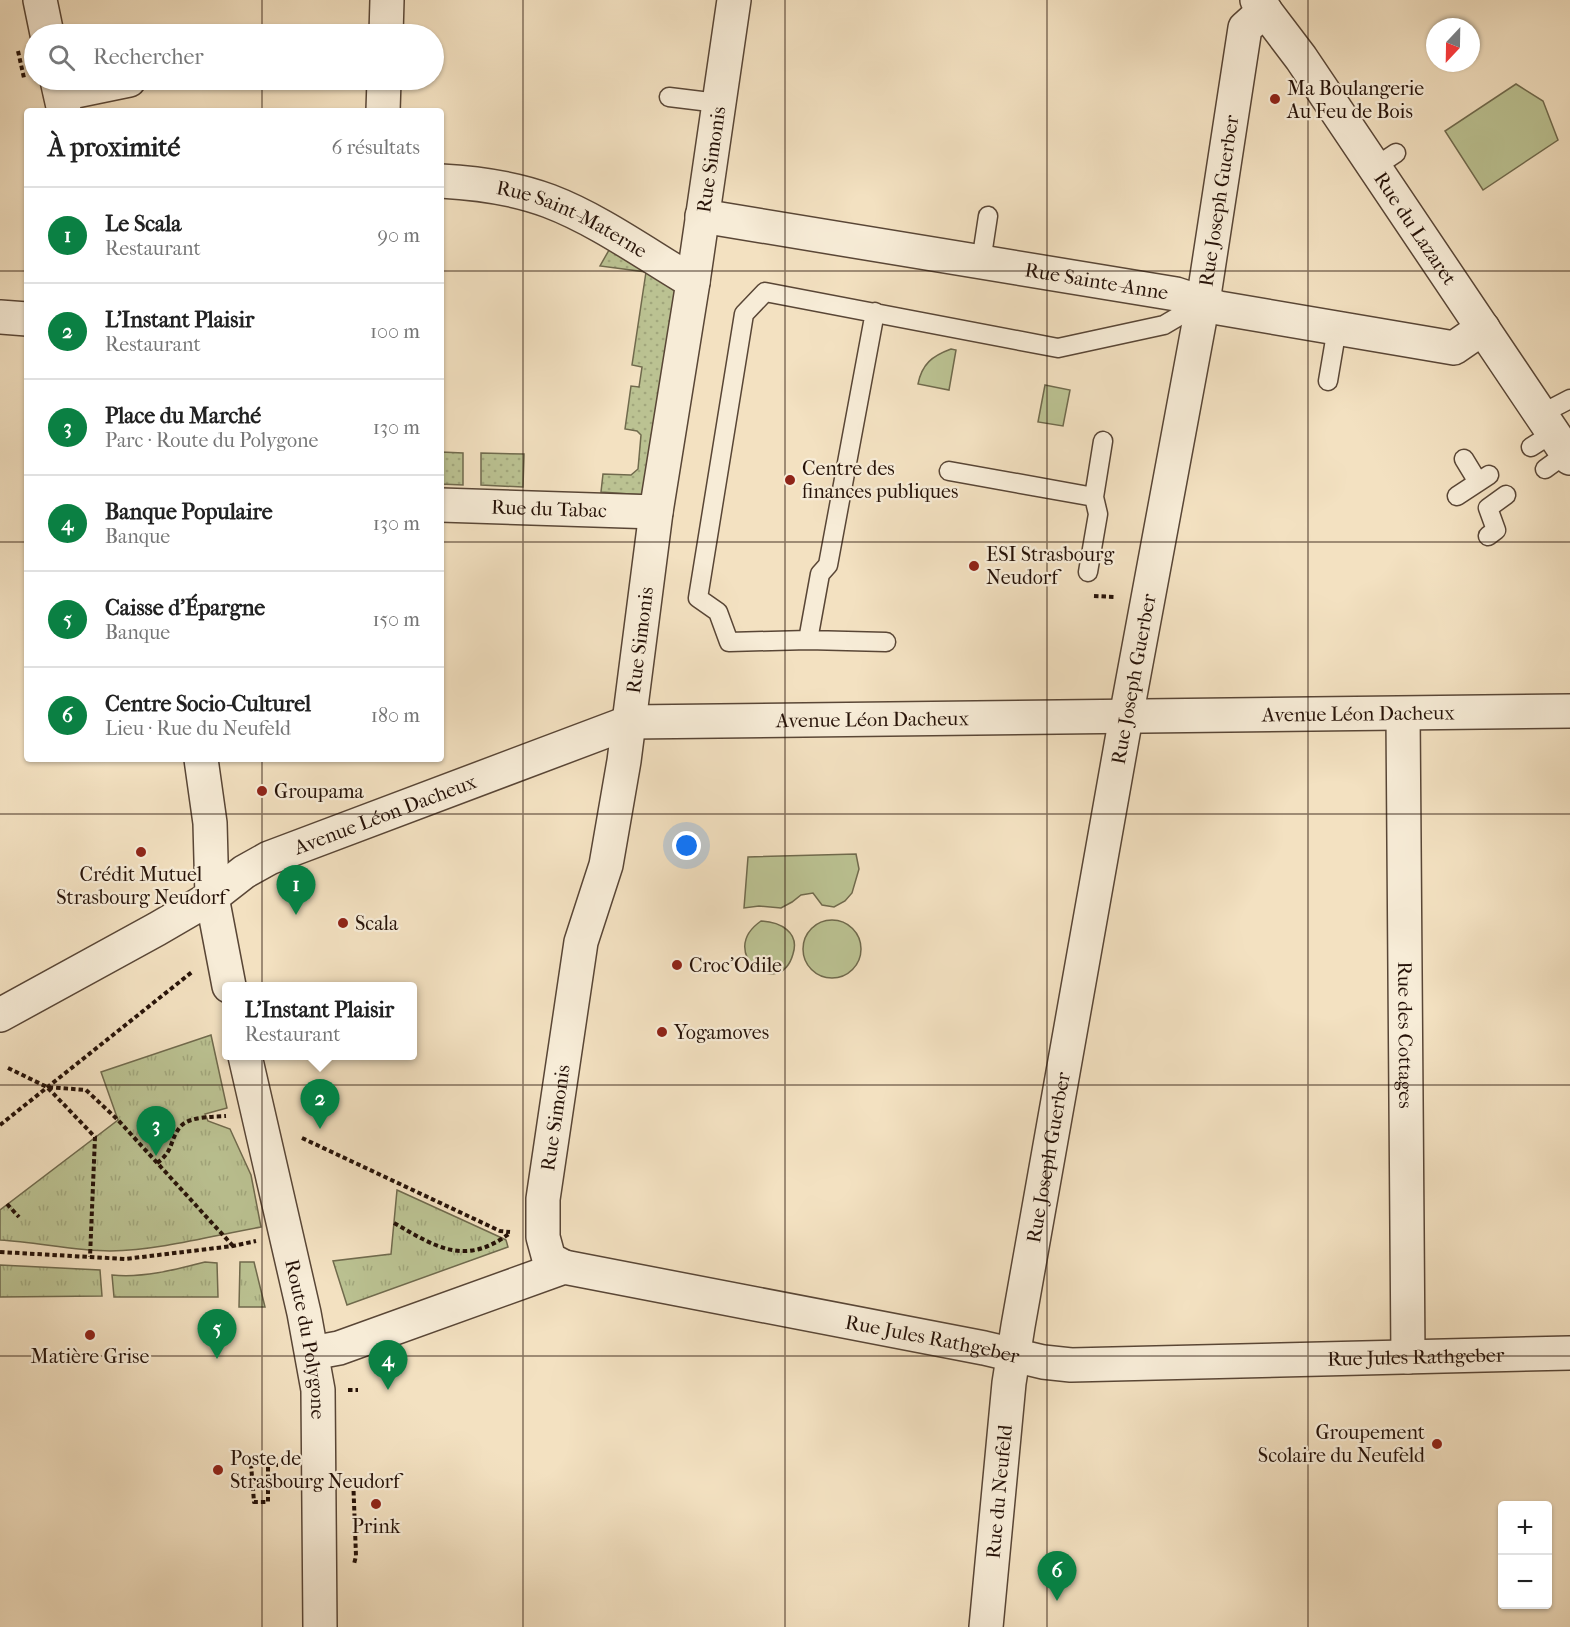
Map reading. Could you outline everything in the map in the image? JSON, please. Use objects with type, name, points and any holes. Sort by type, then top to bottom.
[{"type":"street","points":[[40,0],[45,24]]},
{"type":"street","points":[[386,24],[387,0]]},
{"type":"street","name":"Rue Simonis","points":[[564,1268],[549,1260],[543,1237],[543,1199],[581,942],[606,865],[630,722],[656,512],[693,282],[734,0]]},
{"type":"street","name":"Rue du Lazaret","points":[[1261,5],[1301,58],[1386,160],[1551,446]]},
{"type":"street","name":"Rue Joseph Guerber","points":[[1014,1354],[1126,717],[1203,302],[1245,28],[1261,5]]},
{"type":"street","points":[[61,95],[84,90]]},
{"type":"street","points":[[383,108],[384,90]]},
{"type":"street","name":"Rue Saint-Materne","points":[[444,181],[509,189],[548,200],[580,214],[693,282]]},
{"type":"street","name":"Rue Sainte-Anne","points":[[702,216],[1176,294],[1219,308],[1454,348],[1483,328]]},
{"type":"street","points":[[0,317],[24,319]]},
{"type":"street","name":"Rue du Tabac","points":[[444,504],[656,512]]},
{"type":"street","name":"Avenue Léon Dacheux","points":[[3,1006],[157,929],[212,897],[244,872],[268,858],[630,722],[1570,711]]},
{"type":"street","name":"Rue des Cottages","points":[[1403,714],[1408,1357]]},
{"type":"street","points":[[201,762],[210,823],[212,897],[228,982]]},
{"type":"street","name":"Route du Polygone","points":[[246,1060],[312,1353],[318,1390],[320,1627]]},
{"type":"street","points":[[312,1353],[339,1348],[564,1268]]},
{"type":"street","name":"Rue Jules Rathgeber","points":[[564,1268],[1014,1354],[1043,1362],[1071,1365],[1570,1353]]},
{"type":"street","name":"Rue du Neufeld","points":[[986,1627],[1009,1383],[1014,1354]]},
{"type":"lane","points":[[669,97],[718,103]]},
{"type":"lane","points":[[981,262],[987,216]]},
{"type":"lane","points":[[886,642],[808,640],[729,642],[718,612],[698,598],[744,314],[765,292],[1058,348],[1164,325],[1203,302]]},
{"type":"lane","points":[[808,640],[820,574],[828,565],[875,312]]},
{"type":"lane","points":[[1328,381],[1337,328]]},
{"type":"lane","points":[[1551,446],[1570,399]]},
{"type":"lane","points":[[1088,572],[1098,514],[1094,497],[1103,441]]},
{"type":"lane","points":[[1457,496],[1484,478],[1464,459]]},
{"type":"lane","points":[[949,471],[1094,497]]},
{"type":"lane","points":[[1488,536],[1496,530],[1488,508],[1506,495]]},
{"type":"path","points":[[16,44],[24,80]]},
{"type":"path","points":[[1101,598],[1108,595]]},
{"type":"path","points":[[0,1125],[195,969]]},
{"type":"path","points":[[8,1068],[47,1087],[95,1137],[90,1257]]},
{"type":"path","points":[[47,1087],[86,1090],[118,1120],[232,1246]]},
{"type":"path","points":[[157,1163],[167,1155],[180,1128],[186,1122],[235,1115]]},
{"type":"path","points":[[302,1138],[500,1231],[521,1234]]},
{"type":"path","points":[[7,1204],[19,1217]]},
{"type":"path","points":[[394,1223],[441,1248],[460,1252],[497,1243],[510,1232]]},
{"type":"path","points":[[0,1252],[125,1259],[232,1246],[267,1239]]},
{"type":"path","points":[[256,1456],[268,1456]]},
{"type":"path","points":[[251,1464],[254,1502],[268,1502],[268,1465],[278,1465]]},
{"type":"green space","points":[[1516,84],[1543,101],[1558,140],[1483,190],[1445,131]]},
{"type":"green space","points":[[613,243],[681,285],[645,495],[601,492],[603,474],[631,475],[638,469],[641,435],[637,431],[625,429],[631,386],[639,387],[642,367],[632,365],[646,272],[600,266]]},
{"type":"green space","points":[[951,349],[956,350],[949,390],[918,384],[925,366],[938,355]]},
{"type":"green space","points":[[1045,385],[1070,390],[1063,426],[1038,422]]},
{"type":"green space","points":[[444,452],[463,453],[463,485],[444,484]]},
{"type":"green space","points":[[481,453],[524,454],[523,487],[481,485]]},
{"type":"green space","points":[[856,854],[859,869],[852,893],[845,901],[834,907],[822,905],[813,893],[801,895],[781,908],[759,906],[744,908],[748,857]]},
{"type":"green space","points":[[826,920],[838,920],[853,928],[861,943],[861,955],[853,970],[838,978],[826,978],[811,970],[803,955],[803,943],[811,928]]},
{"type":"green space","points":[[761,921],[781,926],[791,934],[794,940],[793,954],[786,967],[776,973],[765,973],[747,958],[745,946],[749,934]]},
{"type":"green space","points":[[211,1035],[227,1108],[205,1114],[208,1121],[230,1129],[251,1175],[261,1227],[166,1245],[110,1251],[0,1240],[0,1210],[118,1120],[101,1072]]},
{"type":"green space","points":[[397,1190],[506,1240],[508,1247],[347,1305],[333,1261],[391,1254]]},
{"type":"green space","points":[[205,1262],[217,1263],[218,1297],[114,1297],[112,1275],[147,1274]]},
{"type":"green space","points":[[240,1262],[254,1262],[265,1307],[239,1307]]},
{"type":"green space","points":[[0,1265],[100,1270],[102,1296],[0,1297]]},
{"type":"place","name":"Ma Boulangerie Au Feu de Bois","points":[[1275,99]]},
{"type":"place","name":"Centre des finances publiques","points":[[790,480]]},
{"type":"place","name":"ESI Strasbourg Neudorf","points":[[974,566]]},
{"type":"place","name":"Groupama","points":[[262,791]]},
{"type":"place","name":"Crédit Mutuel Strasbourg Neudorf","points":[[141,852]]},
{"type":"place","name":"Le Scala","points":[[296,915]]},
{"type":"place","name":"Scala","points":[[343,923]]},
{"type":"place","name":"Croc’Odile","points":[[677,965]]},
{"type":"place","name":"Yogamoves","points":[[662,1032]]},
{"type":"place","name":"L'Instant Plaisir","points":[[320,1129]]},
{"type":"place","name":"Place du Marché","points":[[156,1156]]},
{"type":"place","name":"Matière Grise","points":[[90,1335]]},
{"type":"place","name":"Caisse d'Épargne","points":[[217,1359]]},
{"type":"place","name":"Banque Populaire","points":[[388,1390]]},
{"type":"place","name":"Groupement Scolaire du Neufeld","points":[[1437,1444]]},
{"type":"place","name":"Poste de Strasbourg Neudorf","points":[[218,1470]]},
{"type":"place","name":"Prink","points":[[376,1504]]},
{"type":"place","name":"Centre Socio-Culturel","points":[[1057,1601]]}]
